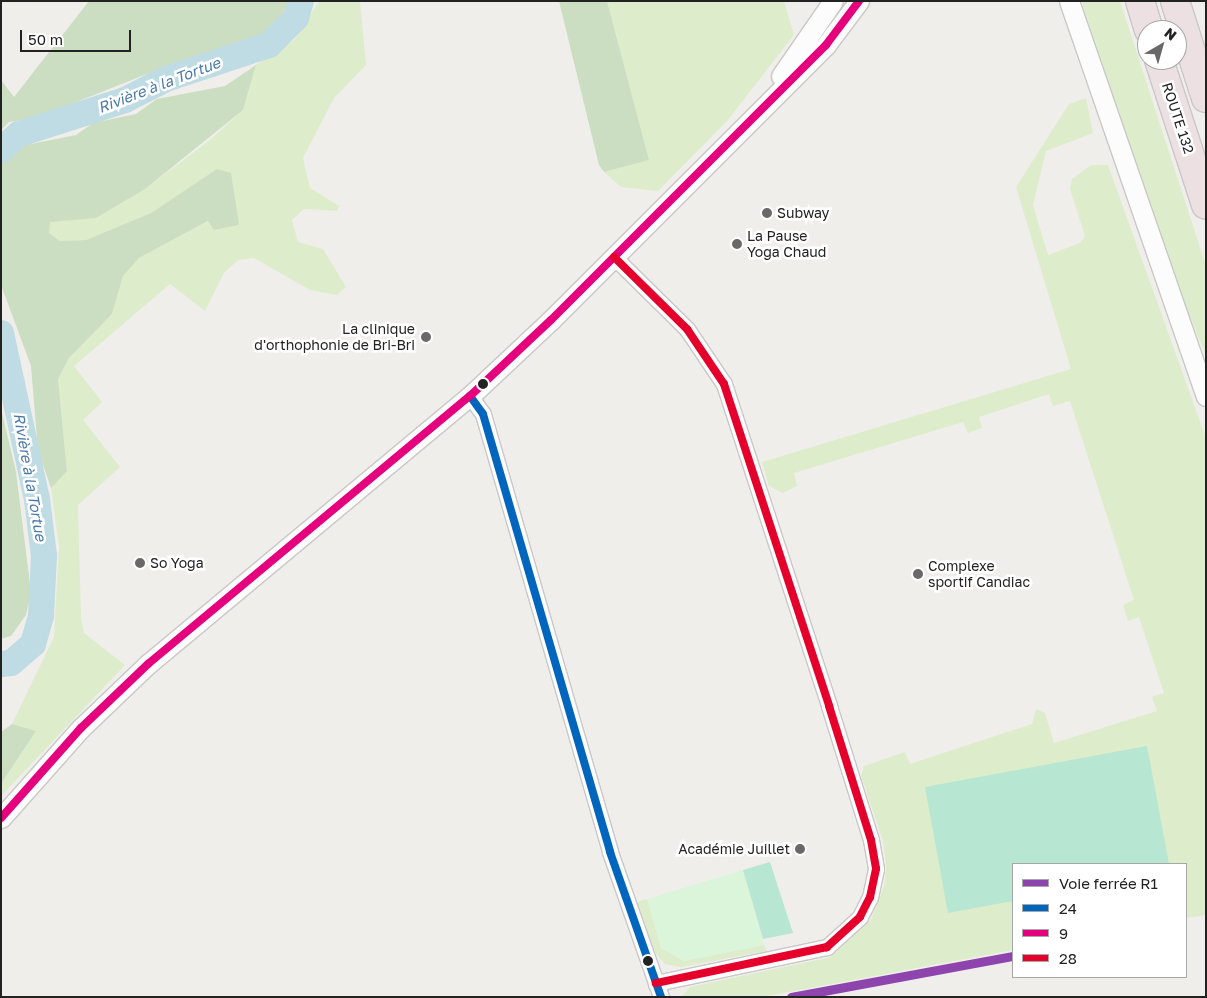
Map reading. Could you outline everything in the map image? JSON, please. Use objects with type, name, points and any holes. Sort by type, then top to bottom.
[{"type":"highway","points":[[1140,1],[1146,20]]},
{"type":"highway","points":[[1175,1],[1206,98]]},
{"type":"highway","name":"ROUTE 132","points":[[1162,70],[1206,205]]},
{"type":"street","points":[[749,118],[833,1]]},
{"type":"street","points":[[1,818],[81,728],[148,664],[470,396],[614,257],[749,118],[826,45],[859,1]]},
{"type":"street","points":[[1069,1],[1206,395]]},
{"type":"street","points":[[470,396],[483,414],[610,852],[658,990],[827,947],[860,917],[870,898],[876,869],[838,733],[724,384],[687,329],[614,257]]},
{"type":"green space","points":[[89,1],[290,1],[271,33],[157,70],[36,118],[9,122],[1,130],[1,80],[14,97]]},
{"type":"green space","points":[[319,1],[360,1],[366,65],[334,98],[303,158],[310,188],[339,206],[337,211],[304,209],[292,220],[298,242],[323,249],[346,287],[337,295],[310,290],[254,258],[238,260],[224,273],[205,311],[170,284],[74,366],[102,402],[83,420],[120,467],[78,505],[81,618],[84,633],[125,665],[1,796],[1,784],[36,731],[12,724],[54,637],[59,546],[51,488],[67,470],[58,379],[69,358],[112,314],[123,276],[139,258],[209,221],[215,230],[239,225],[218,169],[151,213],[86,240],[60,241],[49,233],[50,221],[96,218],[145,189],[210,140],[243,110],[256,65],[294,40]]},
{"type":"green space","points":[[559,1],[607,1],[649,160],[604,172],[599,165]]},
{"type":"green space","points":[[607,1],[784,1],[794,35],[727,121],[658,191],[621,187],[604,172],[649,160]]},
{"type":"green space","points":[[1081,1],[1120,1],[1137,53],[1137,70],[1142,70],[1206,266],[1206,356],[1176,282]]},
{"type":"green space","points":[[256,65],[243,110],[145,189],[96,218],[50,222],[49,233],[60,241],[86,240],[151,213],[217,169],[231,173],[239,225],[214,230],[208,221],[139,258],[123,276],[112,314],[69,358],[58,379],[67,471],[51,488],[38,450],[31,366],[1,285],[1,160],[16,147],[76,135],[93,123],[136,114],[157,99],[225,86]]},
{"type":"green space","points":[[1086,98],[1093,133],[1046,151],[1033,205],[1048,255],[1080,243],[1085,236],[1070,189],[1072,179],[1091,165],[1108,165],[1206,438],[1206,915],[1187,918],[1187,863],[1012,863],[1012,950],[762,997],[681,997],[690,987],[831,957],[871,920],[885,883],[886,864],[883,841],[861,775],[864,766],[905,752],[910,764],[1032,724],[1036,709],[1045,713],[1054,743],[1157,711],[1152,697],[1164,693],[1139,617],[1128,621],[1123,605],[1134,600],[1070,401],[1053,406],[1049,394],[979,417],[982,428],[968,433],[963,422],[794,473],[797,486],[783,493],[769,486],[762,462],[1071,369],[1016,187],[1069,104]]},
{"type":"green space","points":[[1,408],[16,472],[31,592],[26,615],[11,636],[1,639]]},
{"type":"green space","points":[[12,724],[36,731],[1,784],[1,732]]},
{"type":"green space","points":[[1147,746],[1169,863],[1012,863],[1012,901],[948,913],[925,787]]},
{"type":"green space","points":[[770,862],[793,933],[763,939],[743,870]]},
{"type":"green space","points":[[743,870],[764,945],[684,961],[661,948],[647,899]]},
{"type":"green space","points":[[647,899],[661,948],[684,961],[764,945],[767,951],[681,967],[665,964],[656,954],[637,902]]},
{"type":"waterway","name":"Rivière à la Tortue","points":[[1,150],[19,134],[125,100],[166,79],[269,45],[296,18],[301,1]]},
{"type":"waterway","name":"Rivière à la Tortue","points":[[1,333],[37,499],[44,556],[41,616],[33,644],[11,663],[1,664]]},
{"type":"rail line","name":"R1","points":[[791,997],[1012,956]]},
{"type":"transit line","name":"9","points":[[1,818],[81,728],[148,664],[470,396],[551,320],[826,45],[859,1]]},
{"type":"transit line","name":"28","points":[[614,257],[687,329],[724,384],[871,840],[876,869],[870,897],[860,917],[827,947],[656,983]]},
{"type":"transit line","name":"24","points":[[470,396],[483,414],[610,852],[661,997]]},
{"type":"place","name":"Subway","points":[[767,213]]},
{"type":"place","name":"La Pause Yoga Chaud","points":[[737,244]]},
{"type":"place","name":"La clinique d'orthophonie de Bri-Bri","points":[[426,337]]},
{"type":"place","name":"So Yoga","points":[[140,563]]},
{"type":"place","name":"Complexe sportif Candiac","points":[[918,574]]},
{"type":"place","name":"Académie Juillet","points":[[800,849]]}]
